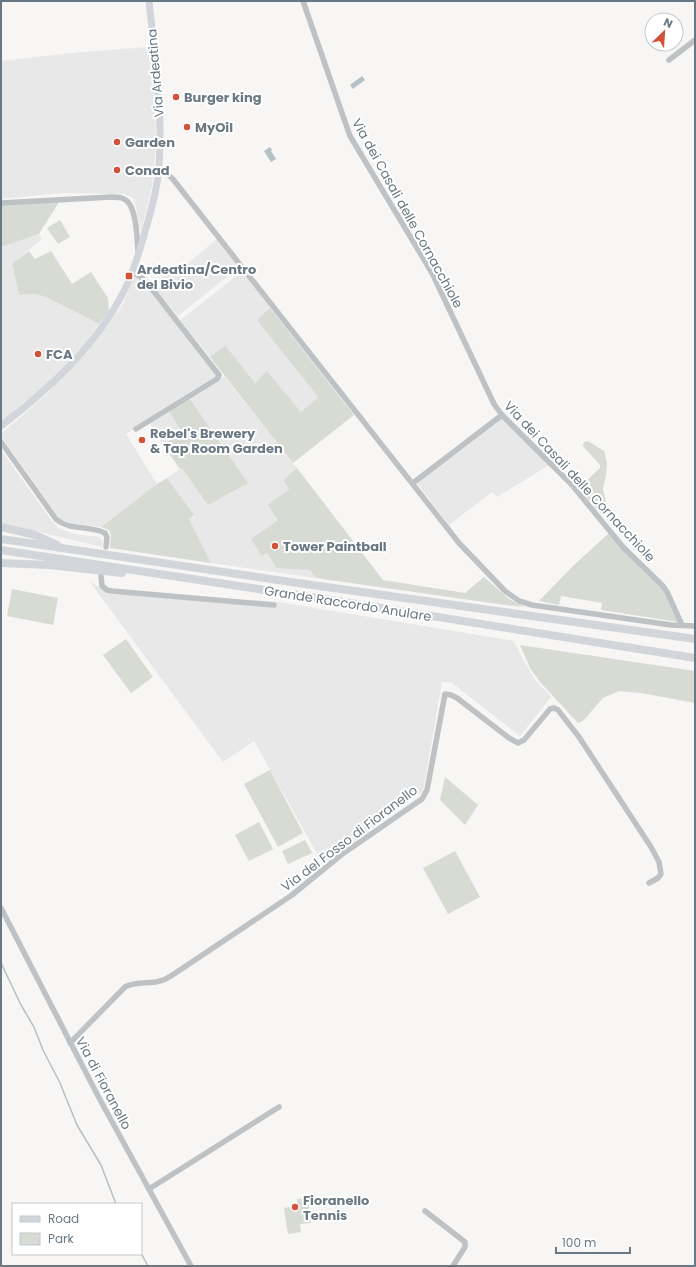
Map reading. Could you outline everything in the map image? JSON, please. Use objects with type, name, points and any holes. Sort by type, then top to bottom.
[{"type":"highway","points":[[1,527],[35,535],[64,548]]},
{"type":"highway","name":"Grande Raccordo Anulare","points":[[1,539],[695,639]]},
{"type":"highway","name":"Grande Raccordo Anulare","points":[[1,550],[695,658]]},
{"type":"highway","points":[[1,563],[62,566],[114,573],[146,572]]},
{"type":"main road","name":"Via Ardeatina","points":[[1,426],[54,382],[78,357],[114,310],[124,291],[138,255],[155,194],[159,167],[159,96],[149,1]]},
{"type":"street","name":"Via dei Casali delle Cornacchiole","points":[[303,1],[350,136],[432,273],[488,391],[502,414],[572,485],[623,546],[663,586],[682,625]]},
{"type":"street","points":[[670,60],[695,40]]},
{"type":"street","points":[[159,167],[172,178],[459,543],[478,565],[505,591],[519,601],[532,606],[695,626]]},
{"type":"street","points":[[1,203],[111,197],[124,199],[132,209],[136,223],[138,255]]},
{"type":"street","points":[[132,272],[146,281],[219,375],[217,378],[136,429]]},
{"type":"street","points":[[413,483],[502,414]]},
{"type":"street","points":[[1,442],[56,519],[72,527],[94,529],[105,532],[107,537],[106,547]]},
{"type":"street","points":[[101,576],[102,586],[107,590],[112,591],[274,605]]},
{"type":"street","name":"Via del Fosso di Fioranello","points":[[70,1043],[126,987],[132,984],[157,982],[171,976],[292,895],[341,856],[422,799],[427,790],[445,694],[457,698],[509,738],[518,743],[524,740],[550,709],[554,708],[558,710],[579,737],[651,846],[659,862],[661,874],[650,883]]},
{"type":"street","name":"Via di Fioranello","points":[[1,908],[70,1043],[191,1266]]},
{"type":"street","points":[[149,1189],[279,1107]]},
{"type":"street","points":[[425,1211],[465,1242],[465,1247],[453,1266]]},
{"type":"shaded area","points":[[149,47],[156,103],[155,158],[152,186],[141,232],[134,199],[125,194],[62,193],[1,199],[1,61],[81,52]]},
{"type":"shaded area","points":[[362,76],[365,80],[353,89],[350,85]]},
{"type":"shaded area","points":[[270,147],[276,159],[271,162],[264,151]]},
{"type":"shaded area","name":"FCA","points":[[39,234],[42,239],[12,264],[19,295],[36,294],[46,297],[99,324],[83,346],[54,376],[27,402],[25,401],[20,405],[20,407],[1,422],[1,247]]},
{"type":"shaded area","points":[[217,239],[239,267],[178,316],[152,286],[168,270],[174,275]]},
{"type":"shaded area","points":[[243,271],[270,308],[258,321],[318,397],[301,412],[268,372],[255,383],[225,345],[210,357],[180,320]]},
{"type":"shaded area","points":[[134,277],[140,279],[215,372],[216,376],[126,434],[157,484],[101,527],[76,524],[60,519],[1,434],[49,392],[108,324],[122,306]]},
{"type":"shaded area","points":[[224,376],[297,468],[283,480],[289,489],[269,505],[316,578],[211,563],[189,519],[194,515],[167,478],[182,468],[248,483],[190,399]]},
{"type":"shaded area","points":[[169,411],[182,432],[163,445],[150,424]]},
{"type":"shaded area","points":[[502,417],[549,465],[497,497],[492,492],[449,525],[417,483]]},
{"type":"shaded area","points":[[1,450],[58,528],[74,534],[99,537],[102,541],[102,547],[1,523]]},
{"type":"shaded area","points":[[90,582],[107,592],[278,602],[514,641],[536,681],[551,697],[520,736],[452,683],[442,682],[423,791],[323,864],[254,741],[223,762]]},
{"type":"green space","points":[[59,202],[39,234],[1,247],[1,205]]},
{"type":"green space","points":[[60,220],[70,237],[58,244],[47,228]]},
{"type":"green space","points":[[29,251],[35,259],[51,251],[72,284],[91,272],[108,298],[109,311],[99,324],[46,297],[36,294],[19,295],[12,264]]},
{"type":"green space","points":[[270,308],[354,415],[293,463],[210,357],[225,345],[255,383],[267,371],[301,412],[318,397],[257,320]]},
{"type":"green space","points":[[190,399],[248,483],[208,505],[182,468],[180,469],[163,445],[182,432],[169,411]]},
{"type":"green space","points":[[588,441],[604,451],[607,463],[603,489],[608,510],[607,515],[604,516],[597,510],[580,489],[581,486],[600,468],[600,465],[583,446],[584,442]]},
{"type":"green space","points":[[297,468],[383,580],[465,593],[484,577],[509,599],[524,607],[316,578],[310,570],[277,568],[267,553],[262,556],[251,539],[278,520],[268,505],[289,489],[283,480]]},
{"type":"green space","points":[[167,478],[194,515],[189,519],[211,563],[110,548],[111,535],[109,530],[101,527]]},
{"type":"green space","points":[[609,533],[662,588],[678,622],[601,610],[602,603],[561,596],[559,605],[539,601],[573,566]]},
{"type":"green space","points":[[12,589],[58,598],[53,625],[7,616]]},
{"type":"green space","points":[[126,639],[153,677],[131,693],[103,655]]},
{"type":"green space","points":[[520,645],[695,671],[695,703],[641,693],[619,691],[603,698],[583,721],[578,723],[540,682],[530,668]]},
{"type":"green space","points":[[270,770],[303,833],[278,847],[244,784]]},
{"type":"green space","points":[[445,777],[478,805],[465,825],[440,800]]},
{"type":"green space","points":[[259,822],[273,849],[249,861],[235,835]]},
{"type":"green space","points":[[305,840],[312,853],[288,864],[282,851]]},
{"type":"green space","points":[[455,851],[480,897],[448,914],[423,868]]},
{"type":"green space","points":[[308,1198],[311,1223],[300,1224],[301,1232],[288,1234],[284,1208],[297,1206],[298,1209],[297,1199]]},
{"type":"waterway","points":[[1,963],[21,1005],[34,1027],[43,1050],[60,1083],[77,1125],[101,1165],[116,1203]]},
{"type":"waterway","points":[[142,1255],[148,1266]]},
{"type":"place","name":"Burger king","points":[[176,97]]},
{"type":"place","name":"MyOil","points":[[187,127]]},
{"type":"place","name":"Garden","points":[[117,142]]},
{"type":"place","name":"Conad","points":[[117,170]]},
{"type":"place","name":"Ardeatina/Centro del Bivio","points":[[129,276]]},
{"type":"place","name":"FCA","points":[[38,354]]},
{"type":"place","name":"Rebel's Brewery & Tap Room Garden","points":[[142,440]]},
{"type":"place","name":"Tower Paintball","points":[[275,546]]},
{"type":"place","name":"Fioranello Tennis","points":[[295,1207]]}]
